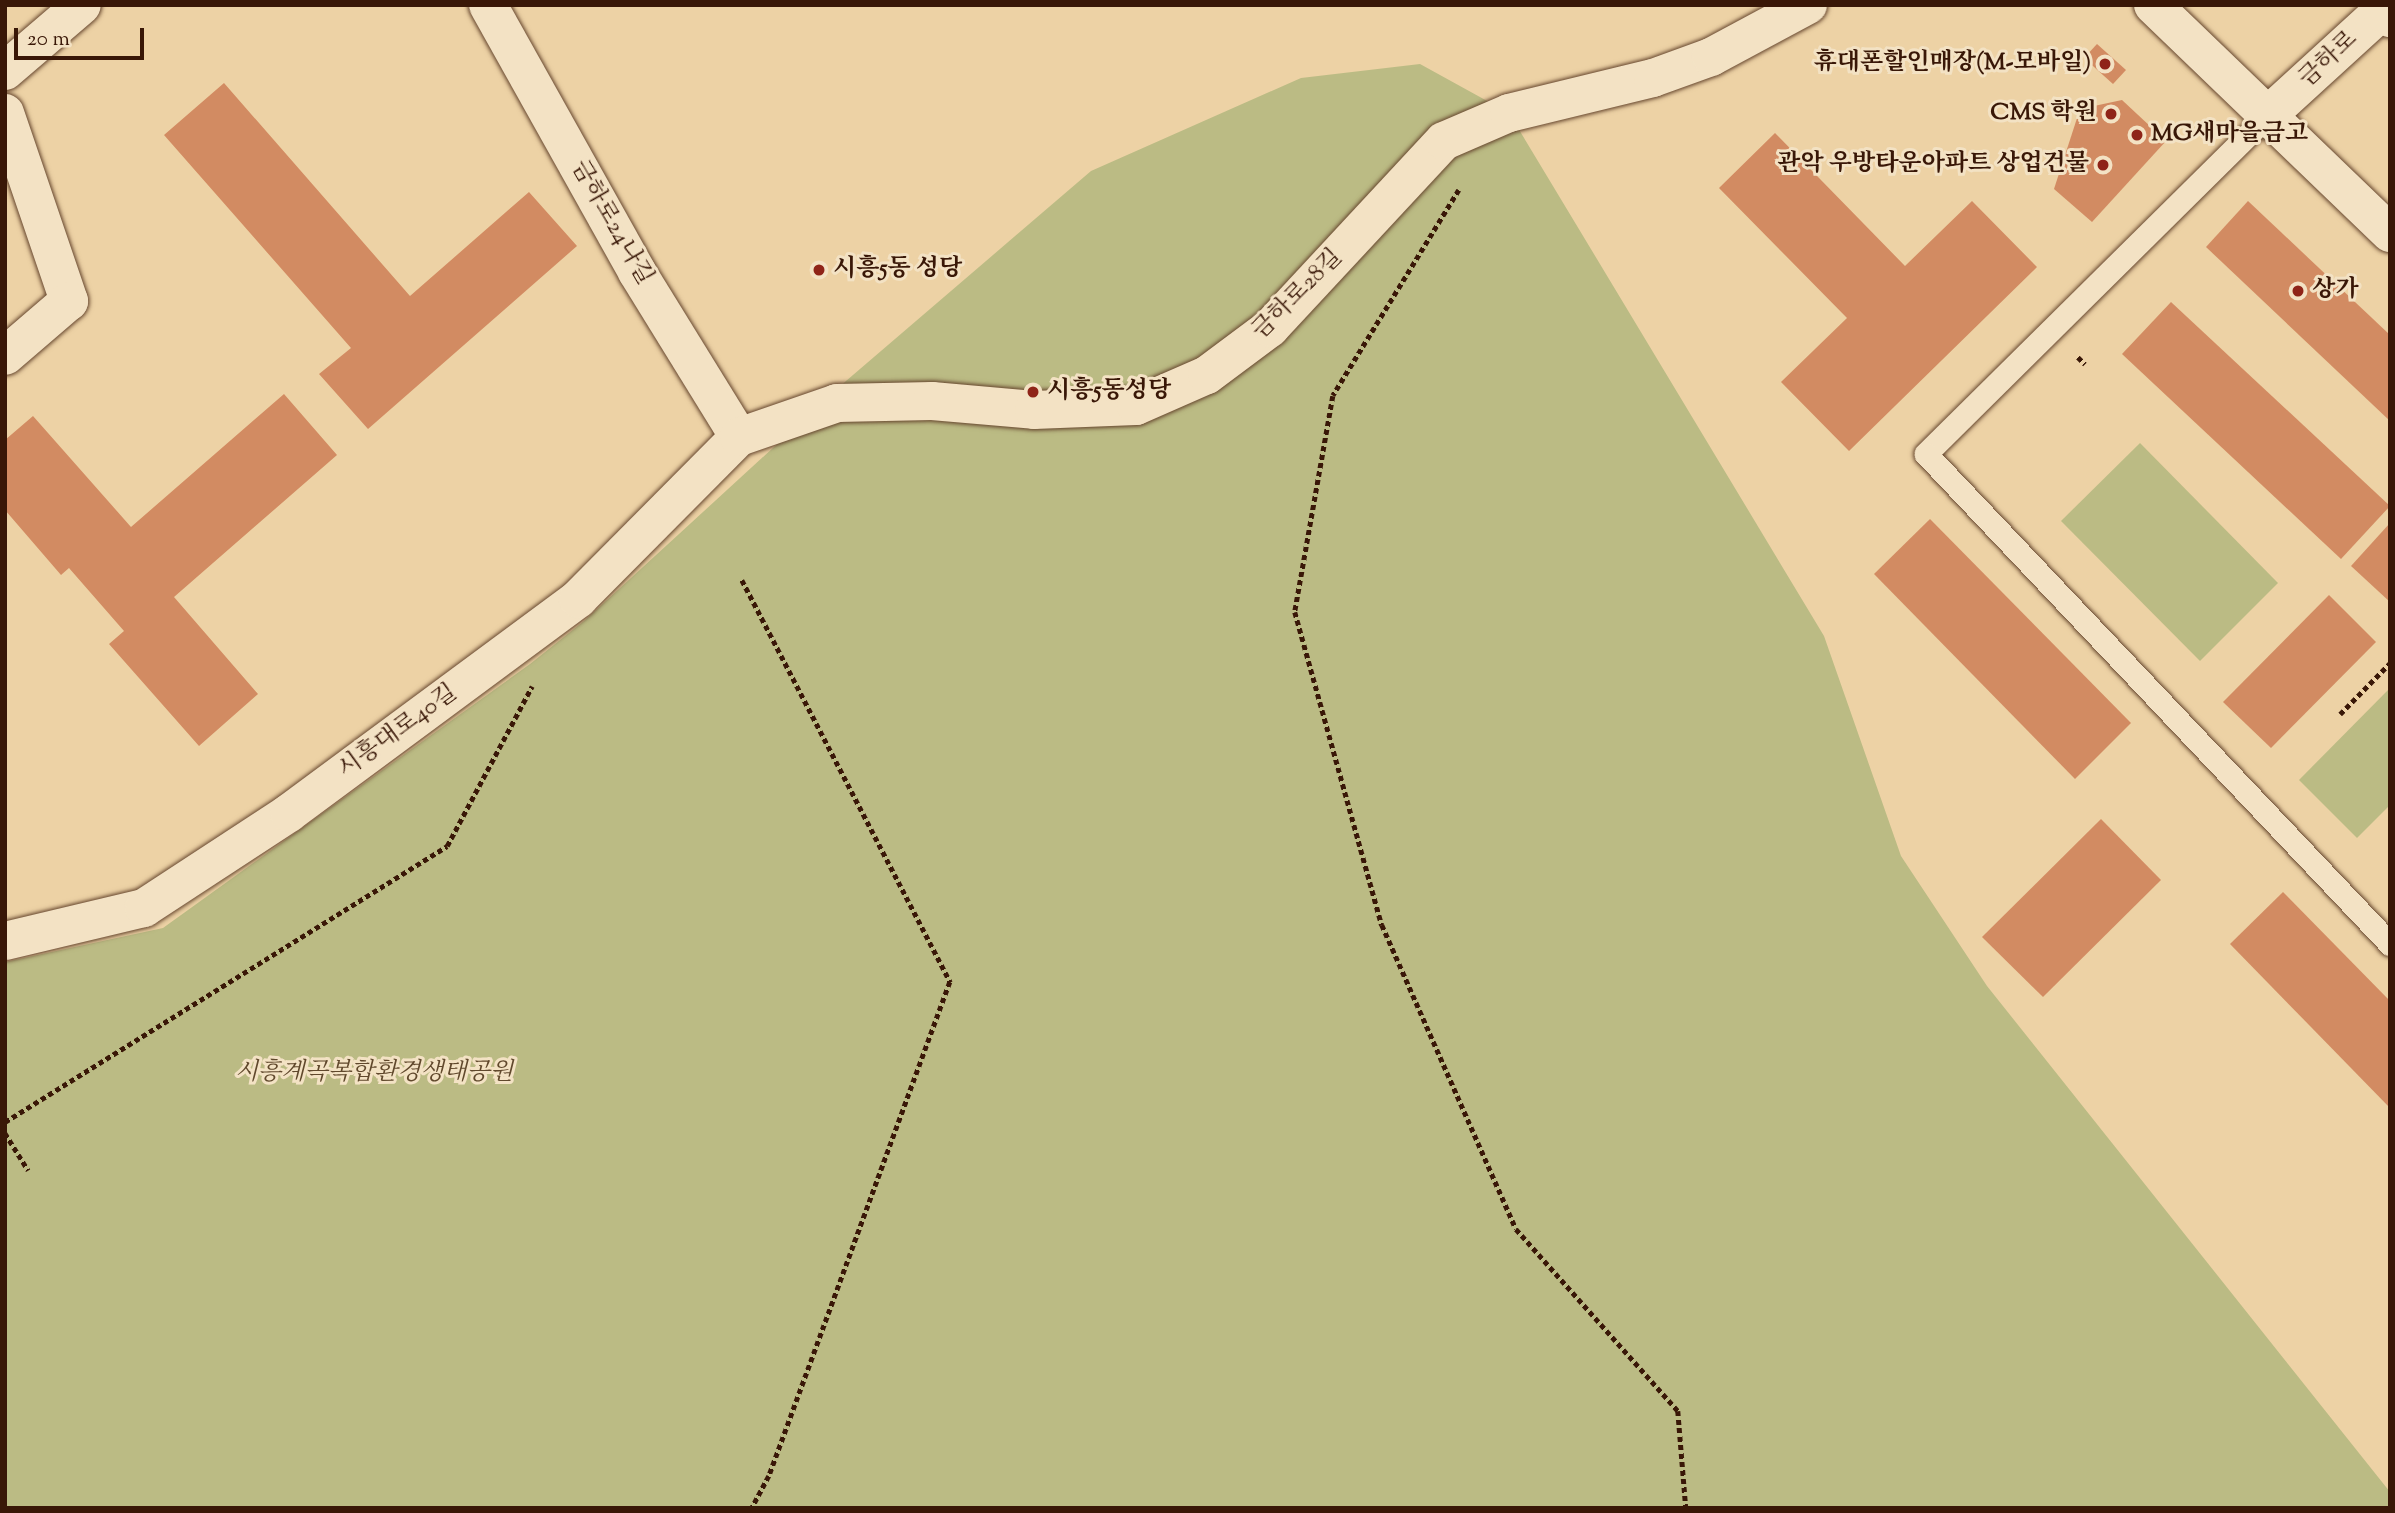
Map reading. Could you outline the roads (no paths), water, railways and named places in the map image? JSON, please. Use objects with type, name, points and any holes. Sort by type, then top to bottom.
[{"type":"street","points":[[5,71],[82,5]]},
{"type":"street","name":"금하로24나길","points":[[488,5],[637,272],[739,437]]},
{"type":"street","name":"금하로28길","points":[[739,437],[837,403],[932,401],[1034,410],[1136,406],[1207,375],[1270,328],[1444,141],[1509,113],[1653,78],[1711,57],[1808,5]]},
{"type":"street","points":[[2153,5],[2390,233]]},
{"type":"street","name":"금하로","points":[[2267,116],[2383,11]]},
{"type":"street","points":[[5,113],[69,301],[5,356]]},
{"type":"street","name":"시흥대로40길","points":[[5,941],[144,908],[289,813],[578,599],[739,437]]},
{"type":"lane","points":[[2267,116],[1926,454],[2390,944]]},
{"type":"place","name":"휴대폰할인매장(M-모바일)","points":[[2105,64]]},
{"type":"place","name":"CMS 학원","points":[[2111,114]]},
{"type":"place","name":"MG새마을금고","points":[[2137,135]]},
{"type":"place","name":"관악 우방타운아파트 상업건물","points":[[2103,165]]},
{"type":"place","name":"시흥5동 성당","points":[[819,270]]},
{"type":"place","name":"상가","points":[[2298,291]]},
{"type":"place","name":"시흥5동성당","points":[[1033,392]]},
{"type":"park label","name":"시흥계곡복합환경생태공원","points":[[374,1074]]}]
